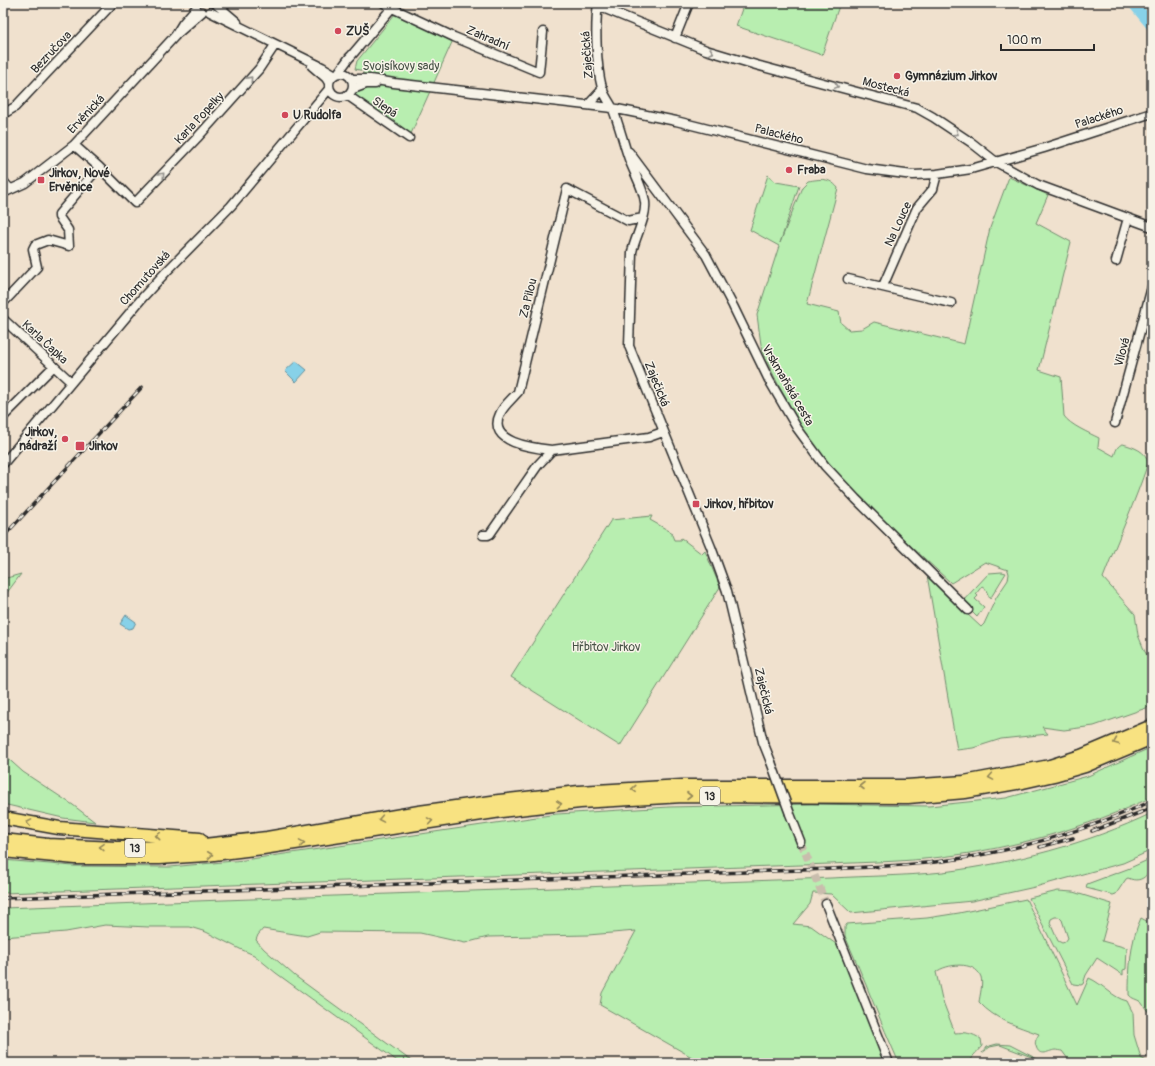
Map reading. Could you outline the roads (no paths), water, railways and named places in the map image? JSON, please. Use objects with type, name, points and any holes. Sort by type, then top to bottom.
[{"type":"highway","name":"13","points":[[3,840],[48,845],[117,848],[186,847],[267,838],[427,811],[579,792],[682,786],[907,786],[964,782],[1050,766],[1080,756],[1152,726]]},
{"type":"highway","name":"13","points":[[3,851],[76,858],[159,858],[264,848],[501,811],[580,802],[683,796],[908,796],[965,792],[1054,775],[1085,766],[1152,738]]},
{"type":"highway","points":[[3,818],[59,828],[173,838],[205,840],[267,838]]},
{"type":"street","name":"Bezručova","points":[[3,114],[15,107],[113,3]]},
{"type":"street","points":[[384,3],[394,6]]},
{"type":"street","points":[[674,38],[689,3]]},
{"type":"street","points":[[217,4],[246,29]]},
{"type":"street","name":"Ervěnická","points":[[7,191],[25,183],[74,146],[174,36],[201,9],[217,4]]},
{"type":"street","name":"Mostecká","points":[[598,5],[674,38],[706,50],[756,66],[918,108],[972,143],[996,162],[1038,185],[1152,227]]},
{"type":"street","name":"Zaječická","points":[[598,5],[597,50],[602,89],[612,108],[624,145],[643,192],[645,204],[643,218],[632,252],[629,346],[711,547],[727,591],[763,742],[801,842]]},
{"type":"street","name":"Zahradní","points":[[394,6],[454,37],[539,72],[544,32]]},
{"type":"street","name":"Chomutovská","points":[[3,464],[71,382],[166,272],[231,206],[309,112],[349,58],[394,6]]},
{"type":"street","points":[[201,9],[246,29],[274,45],[336,74],[350,77]]},
{"type":"street","name":"Karla Popelky","points":[[98,167],[135,203],[202,133],[259,69],[274,45]]},
{"type":"street","points":[[296,55],[319,71],[326,78],[329,86],[336,96]]},
{"type":"street","points":[[350,92],[348,66],[351,56]]},
{"type":"street","name":"Palackého","points":[[350,77],[612,108],[676,121],[867,169],[913,175],[937,174],[971,169],[1044,148],[1152,113]]},
{"type":"street","name":"Palackého","points":[[350,92],[369,84],[394,83]]},
{"type":"street","points":[[588,105],[602,89]]},
{"type":"street","name":"Chomutovská","points":[[309,112],[336,96],[344,97],[350,92]]},
{"type":"street","name":"Slepá","points":[[350,92],[409,138]]},
{"type":"street","name":"Vrskmaňská cesta","points":[[624,145],[692,234],[706,255],[769,380],[798,428],[825,466],[856,499],[968,610]]},
{"type":"street","points":[[3,303],[36,269],[38,264],[34,249],[35,245],[48,240],[69,246],[68,230],[59,217],[59,214],[98,167],[74,146]]},
{"type":"street","name":"Na Louce","points":[[883,286],[917,208],[933,189],[937,174]]},
{"type":"street","points":[[3,181],[7,191]]},
{"type":"street","name":"Za Pilou","points":[[552,450],[538,448],[506,439],[499,431],[498,420],[500,413],[518,392],[567,189],[628,221],[643,218]]},
{"type":"street","points":[[1116,261],[1128,218]]},
{"type":"street","points":[[848,279],[951,303]]},
{"type":"street","name":"Vilová","points":[[1115,423],[1152,287]]},
{"type":"street","name":"Karla Čapka","points":[[3,319],[71,382]]},
{"type":"street","points":[[3,417],[54,366]]},
{"type":"street","points":[[483,535],[485,536],[490,534],[538,465],[552,450],[649,437],[663,432]]},
{"type":"street","points":[[826,904],[889,1063]]},
{"type":"water","points":[[296,361],[307,370],[296,382],[285,371]]},
{"type":"water","points":[[126,615],[136,622],[133,628],[128,629],[120,624]]},
{"type":"waterway","points":[[1133,3],[1152,26]]},
{"type":"tunnel","points":[[801,842],[826,904]]},
{"type":"railway","points":[[3,537],[142,387]]},
{"type":"railway","points":[[3,898],[831,869],[915,864],[970,857],[1023,846],[1102,822],[1152,801]]},
{"type":"railway","points":[[1092,831],[1152,808]]},
{"type":"railway","points":[[1040,847],[1073,838]]},
{"type":"place","name":"ZUŠ","points":[[338,31]]},
{"type":"place","name":"Gymnázium Jirkov","points":[[897,76]]},
{"type":"place","name":"U Rudolfa","points":[[285,115]]},
{"type":"place","name":"Fraba","points":[[789,170]]},
{"type":"place","name":"Jirkov, Nové Ervěnice","points":[[41,180]]},
{"type":"place","name":"Jirkov, nádraží","points":[[65,439]]},
{"type":"place","name":"Jirkov","points":[[80,446]]},
{"type":"place","name":"Jirkov, hřbitov","points":[[696,504]]},
{"type":"park label","name":"Svojsíkovy sady","points":[[401,66]]},
{"type":"park label","name":"Hřbitov Jirkov","points":[[606,647]]}]
